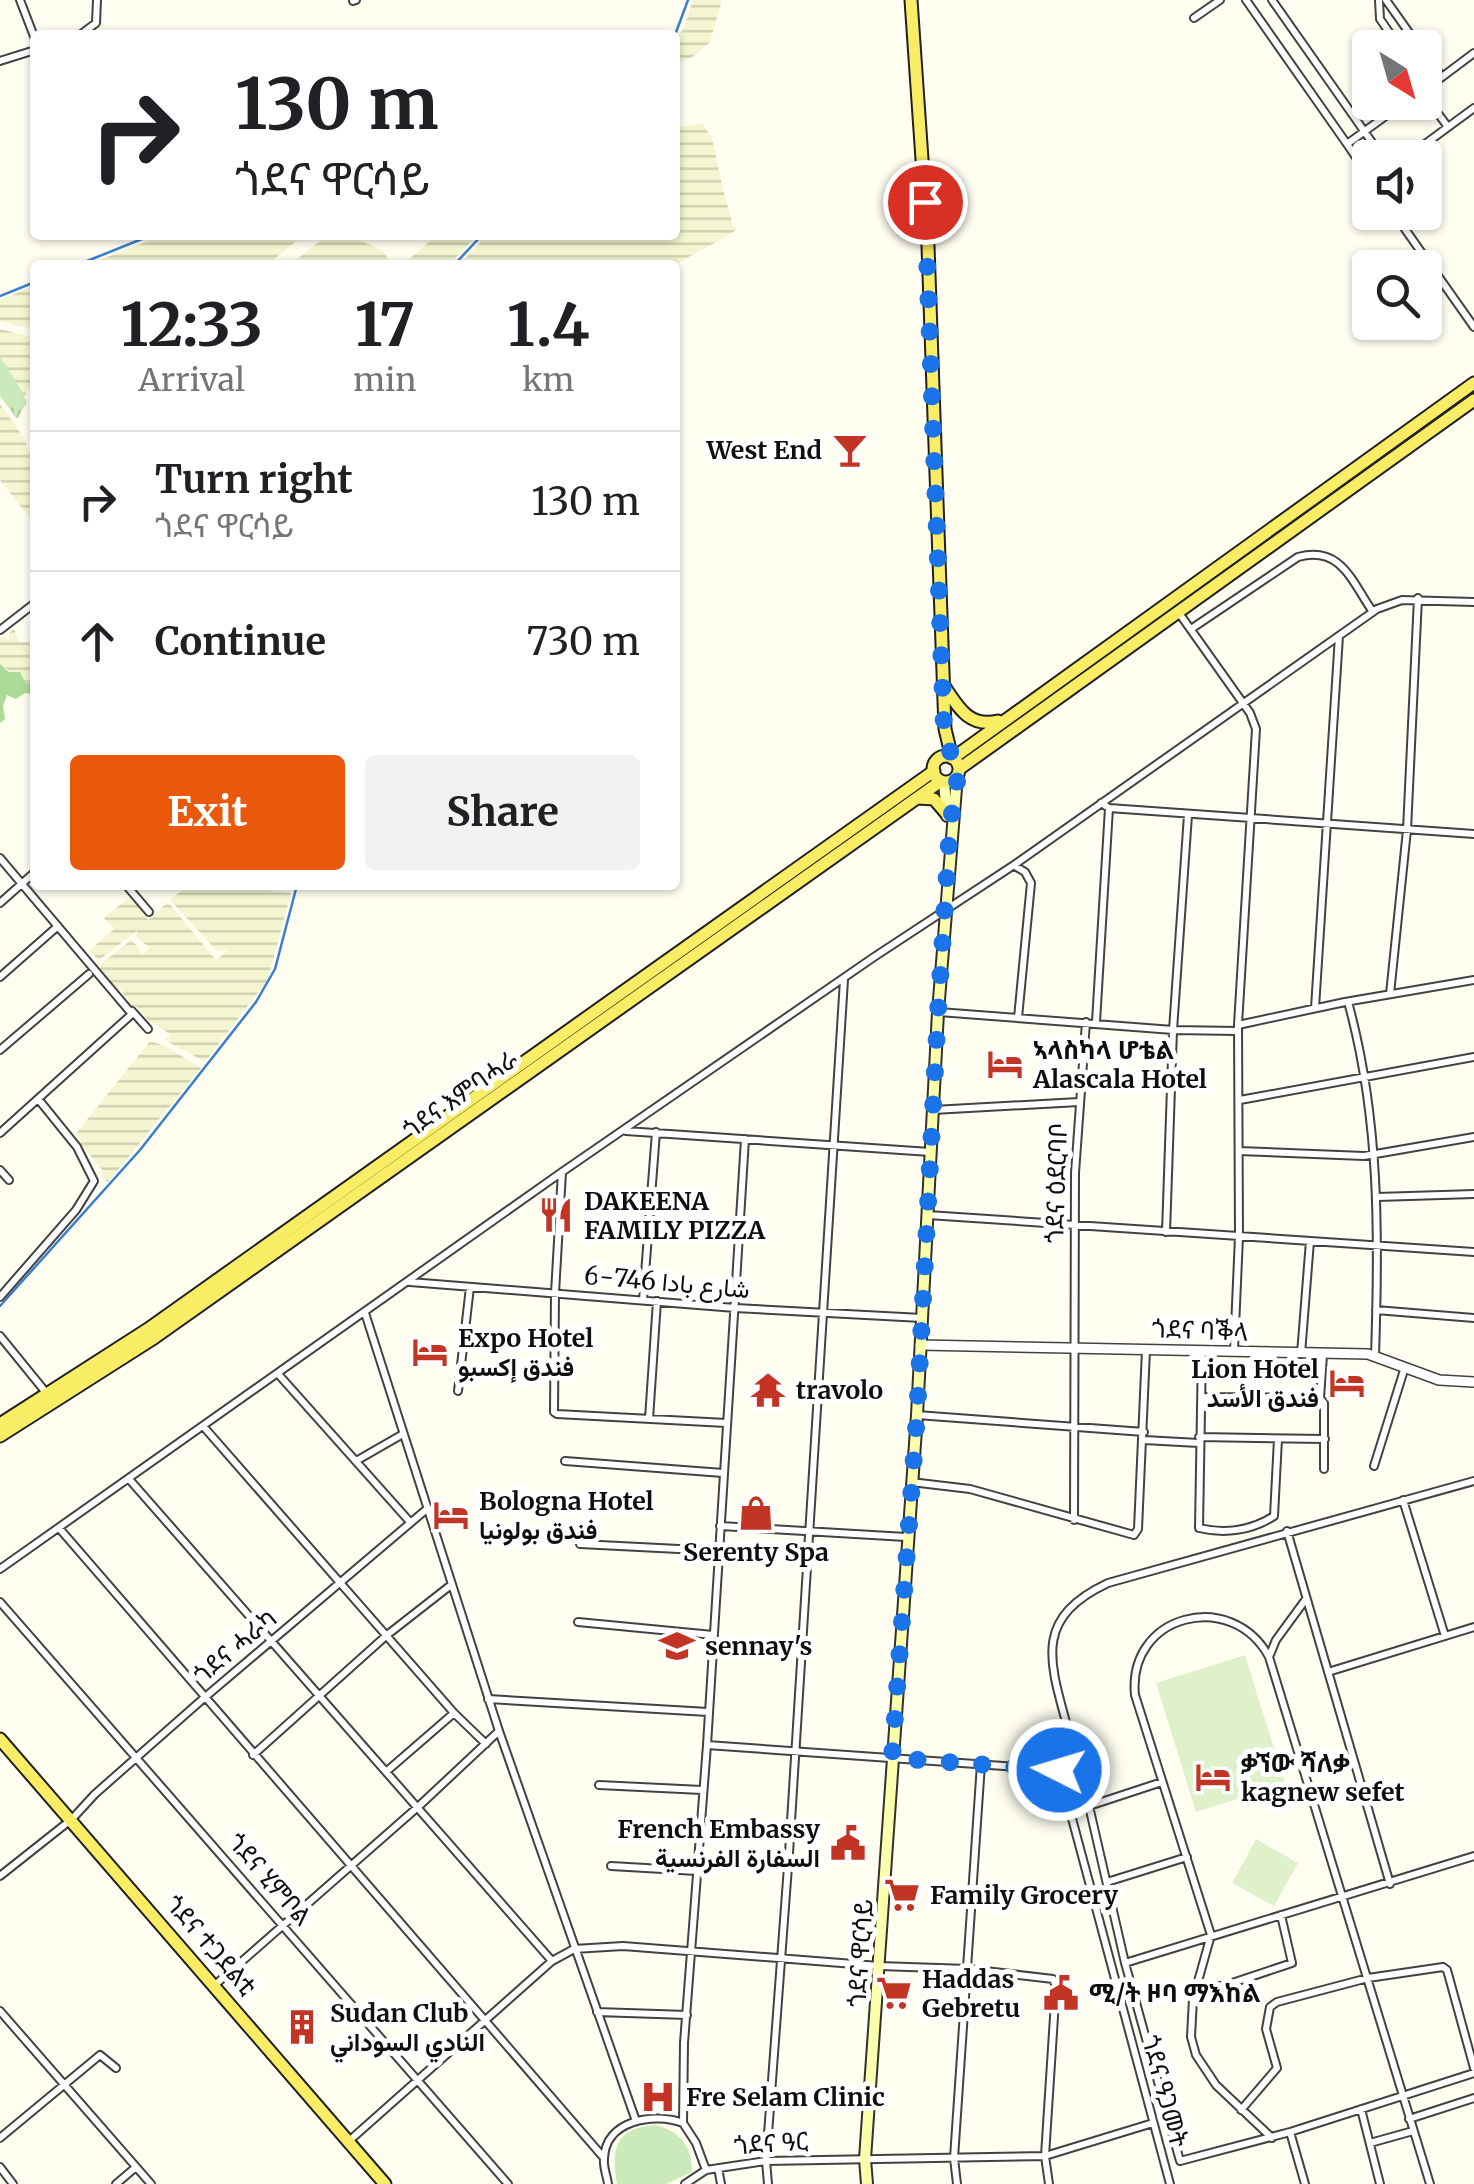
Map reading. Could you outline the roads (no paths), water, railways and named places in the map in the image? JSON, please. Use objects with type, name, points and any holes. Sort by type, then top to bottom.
[{"type":"main road","points":[[911,0],[928,246],[950,826]]},
{"type":"main road","points":[[950,826],[946,812],[947,769],[1011,716],[1474,383]]},
{"type":"main road","points":[[947,769],[1179,612],[1474,400]]},
{"type":"main road","points":[[942,684],[969,718],[987,724],[1011,716]]},
{"type":"main road","name":"ጎደና እምባሓራ","points":[[0,1424],[51,1399],[154,1338],[648,991],[914,798],[947,769]]},
{"type":"main road","name":"ጎደና እምባሓራ","points":[[0,1436],[947,769]]},
{"type":"main road","points":[[914,798],[932,798],[946,812]]},
{"type":"main road","name":"ጎደና ዋርሳይ","points":[[867,2184],[950,826]]},
{"type":"main road","name":"ጎደና ተጋደልቲ","points":[[0,1739],[5,1753],[72,1819],[385,2184]]},
{"type":"street","points":[[20,0],[32,30]]},
{"type":"street","points":[[87,30],[96,23],[97,0]]},
{"type":"street","points":[[1194,18],[1220,0]]},
{"type":"street","points":[[1246,0],[1352,151]]},
{"type":"street","points":[[1272,0],[1370,140]]},
{"type":"street","points":[[1382,0],[1380,19],[1388,30]]},
{"type":"street","points":[[1382,0],[1406,30]]},
{"type":"street","points":[[0,62],[30,52]]},
{"type":"street","points":[[1442,76],[1474,54]]},
{"type":"street","points":[[1430,140],[1474,108]]},
{"type":"street","points":[[1442,117],[1448,127]]},
{"type":"street","points":[[1347,144],[1380,120]]},
{"type":"street","points":[[1406,230],[1474,327]]},
{"type":"street","points":[[1191,628],[1298,557],[1311,553],[1332,557],[1341,565],[1373,612]]},
{"type":"street","points":[[1390,994],[1407,830],[1418,598]]},
{"type":"street","points":[[0,1568],[562,1172],[946,909],[1106,806],[1243,702],[1373,612],[1395,601],[1418,598],[1474,602]]},
{"type":"street","points":[[0,630],[30,606]]},
{"type":"street","points":[[1179,612],[1243,702],[1256,729],[1238,1028],[1239,1237],[1234,1350]]},
{"type":"street","points":[[1315,1008],[1338,636]]},
{"type":"street","points":[[1106,806],[1474,834]]},
{"type":"street","points":[[1096,1022],[1106,806]]},
{"type":"street","points":[[1166,1232],[1173,1030],[1188,815]]},
{"type":"street","points":[[0,858],[148,1029]]},
{"type":"street","points":[[1014,866],[1022,869],[1030,883],[1018,1018]]},
{"type":"street","points":[[0,903],[30,877]]},
{"type":"street","points":[[130,890],[150,912]]},
{"type":"street","points":[[0,977],[58,926]]},
{"type":"street","points":[[0,1050],[90,974]]},
{"type":"street","points":[[768,2184],[766,2160],[844,979]]},
{"type":"street","points":[[938,1012],[1173,1030],[1238,1028],[1315,1008],[1474,980]]},
{"type":"street","points":[[1348,1002],[1375,1154],[1379,1245],[1375,1356]]},
{"type":"street","points":[[0,1134],[130,1017],[131,1010]]},
{"type":"street","name":"ጎደና ዕደርባቦ","points":[[1074,1520],[1074,1226],[1078,1102],[1086,1022]]},
{"type":"street","points":[[1240,1100],[1474,1057]]},
{"type":"street","points":[[0,1296],[93,1188],[92,1174],[77,1147],[39,1100]]},
{"type":"street","points":[[933,1110],[1078,1102]]},
{"type":"street","points":[[625,1132],[930,1152]]},
{"type":"street","points":[[644,1300],[656,1132]]},
{"type":"street","points":[[1239,1151],[1364,1156],[1474,1137]]},
{"type":"street","points":[[682,2124],[745,1139]]},
{"type":"street","points":[[0,1170],[9,1180]]},
{"type":"street","points":[[562,1172],[554,1412],[726,1423]]},
{"type":"street","points":[[1377,1197],[1474,1194]]},
{"type":"street","points":[[927,1215],[1474,1252]]},
{"type":"street","points":[[1301,1354],[1310,1241]]},
{"type":"street","name":"شارع بادا 746-6","points":[[410,1282],[736,1308],[922,1318]]},
{"type":"street","points":[[458,1391],[470,1287]]},
{"type":"street","points":[[648,1419],[656,1301]]},
{"type":"street","points":[[1376,1310],[1474,1318]]},
{"type":"street","points":[[365,1313],[498,1731],[636,2121]]},
{"type":"street","points":[[0,1336],[51,1399]]},
{"type":"street","name":"ጎደና ባቕላ","points":[[920,1345],[1375,1356],[1439,1380],[1474,1382]]},
{"type":"street","points":[[911,1482],[970,1489],[1130,1536],[1136,1534],[1146,1349]]},
{"type":"street","points":[[1202,1350],[1199,1528],[1239,1530],[1263,1522],[1275,1512],[1278,1439]]},
{"type":"street","points":[[1322,1355],[1324,1469]]},
{"type":"street","points":[[1374,1466],[1406,1367]]},
{"type":"street","points":[[279,1374],[410,1522]]},
{"type":"street","points":[[1202,1398],[1320,1398]]},
{"type":"street","points":[[917,1415],[1199,1440],[1324,1439]]},
{"type":"street","points":[[202,1426],[454,1713],[486,1744]]},
{"type":"street","points":[[356,1462],[402,1434]]},
{"type":"street","points":[[565,1461],[723,1473]]},
{"type":"street","points":[[129,1479],[552,1961]]},
{"type":"street","points":[[1241,2110],[1277,2068],[1266,2029],[1270,2007],[1276,2002],[1368,1978],[1443,1967],[1447,1970],[1474,2071],[1272,2138],[1185,2162],[1177,2157],[1050,1664],[1052,1644],[1066,1612],[1076,1600],[1108,1583],[1474,1481]]},
{"type":"street","points":[[1403,1500],[1446,1636]]},
{"type":"street","name":"ጎደና ሓራካ","points":[[0,1876],[72,1819],[204,1698],[428,1508]]},
{"type":"street","points":[[720,1526],[906,1537]]},
{"type":"street","points":[[59,1528],[604,2158],[608,2184]]},
{"type":"street","points":[[1287,1531],[1390,1884]]},
{"type":"street","points":[[580,1544],[718,1551]]},
{"type":"street","points":[[253,1755],[387,1635],[451,1585]]},
{"type":"street","points":[[1269,1658],[1276,1640],[1307,1598]]},
{"type":"street","name":"ጎደና ሂምቦል","points":[[0,1602],[508,2184]]},
{"type":"street","points":[[1272,2138],[1203,2070],[1191,2036],[1195,1991],[1212,1934],[1134,1683],[1138,1664],[1153,1638],[1169,1625],[1188,1618],[1220,1619],[1258,1639],[1269,1658],[1430,2184]]},
{"type":"street","points":[[578,1622],[713,1635]]},
{"type":"street","points":[[1328,1672],[1474,1627]]},
{"type":"street","points":[[488,1699],[708,1712]]},
{"type":"street","points":[[387,1772],[454,1713]]},
{"type":"street","points":[[216,1984],[419,1806],[498,1731]]},
{"type":"street","name":"ጎደና ዓጋመት","points":[[707,1744],[1054,1768],[1061,1774],[1170,2184]]},
{"type":"street","points":[[957,2184],[954,2158],[981,1764]]},
{"type":"street","points":[[1089,1806],[1163,1781]]},
{"type":"street","points":[[599,1785],[702,1790]]},
{"type":"street","points":[[1125,1963],[1474,1856]]},
{"type":"street","points":[[1106,1882],[1187,1857]]},
{"type":"street","points":[[611,1866],[697,1871]]},
{"type":"street","points":[[1195,1991],[1292,1963],[1281,1915]]},
{"type":"street","points":[[349,2142],[552,1961],[574,1949],[622,1946],[1048,1976],[1056,1986],[1044,2156],[1049,2184]]},
{"type":"street","points":[[0,2011],[150,2184]]},
{"type":"street","points":[[597,2012],[687,2015]]},
{"type":"street","points":[[0,2138],[100,2054],[116,2068]]},
{"type":"street","points":[[1409,2119],[1474,2098]]},
{"type":"street","points":[[1361,2109],[1380,2184]]},
{"type":"street","points":[[604,2158],[614,2136],[636,2121],[670,2118],[682,2124],[696,2143],[706,2170]]},
{"type":"street","name":"ጎደና ዓር","points":[[686,2184],[706,2170],[766,2160],[1044,2156],[1153,2123]]},
{"type":"street","points":[[1370,2144],[1413,2131]]},
{"type":"street","points":[[1290,2132],[1305,2184]]},
{"type":"street","points":[[116,2184],[136,2167]]},
{"type":"street","points":[[0,2168],[14,2184]]},
{"type":"street","points":[[718,2168],[721,2184]]},
{"type":"waterway","points":[[677,30],[688,0]]},
{"type":"waterway","points":[[90,260],[140,240]]},
{"type":"waterway","points":[[459,260],[477,240]]},
{"type":"waterway","points":[[0,296],[30,284]]},
{"type":"waterway","points":[[0,1306],[140,1150],[256,1002],[275,969],[296,890]]},
{"type":"place","name":"West End","points":[[850,450]]},
{"type":"place","name":"ኣላስካላ ሆቴል Alascala Hotel","points":[[1005,1064]]},
{"type":"place","name":"DAKEENA FAMILY PIZZA","points":[[556,1215]]},
{"type":"place","name":"Expo Hotel فندق إكسبو","points":[[430,1352]]},
{"type":"place","name":"Lion Hotel فندق الأسد","points":[[1347,1383]]},
{"type":"place","name":"travolo","points":[[768,1390]]},
{"type":"place","name":"Serenty Spa","points":[[756,1513]]},
{"type":"place","name":"Bologna Hotel فندق بولونيا","points":[[451,1515]]},
{"type":"place","name":"sennay's","points":[[677,1646]]},
{"type":"place","name":"ቃኘው ሻለቃ kagnew sefet","points":[[1213,1777]]},
{"type":"place","name":"French Embassy السفارة الفرنسية","points":[[848,1843]]},
{"type":"place","name":"Family Grocery","points":[[902,1895]]},
{"type":"place","name":"Haddas Gebretu","points":[[894,1993]]},
{"type":"place","name":"ሚ/ት ዞባ ማእከል","points":[[1061,1993]]},
{"type":"place","name":"Sudan Club النادي السوداني","points":[[302,2027]]},
{"type":"place","name":"Fre Selam Clinic","points":[[658,2097]]}]
